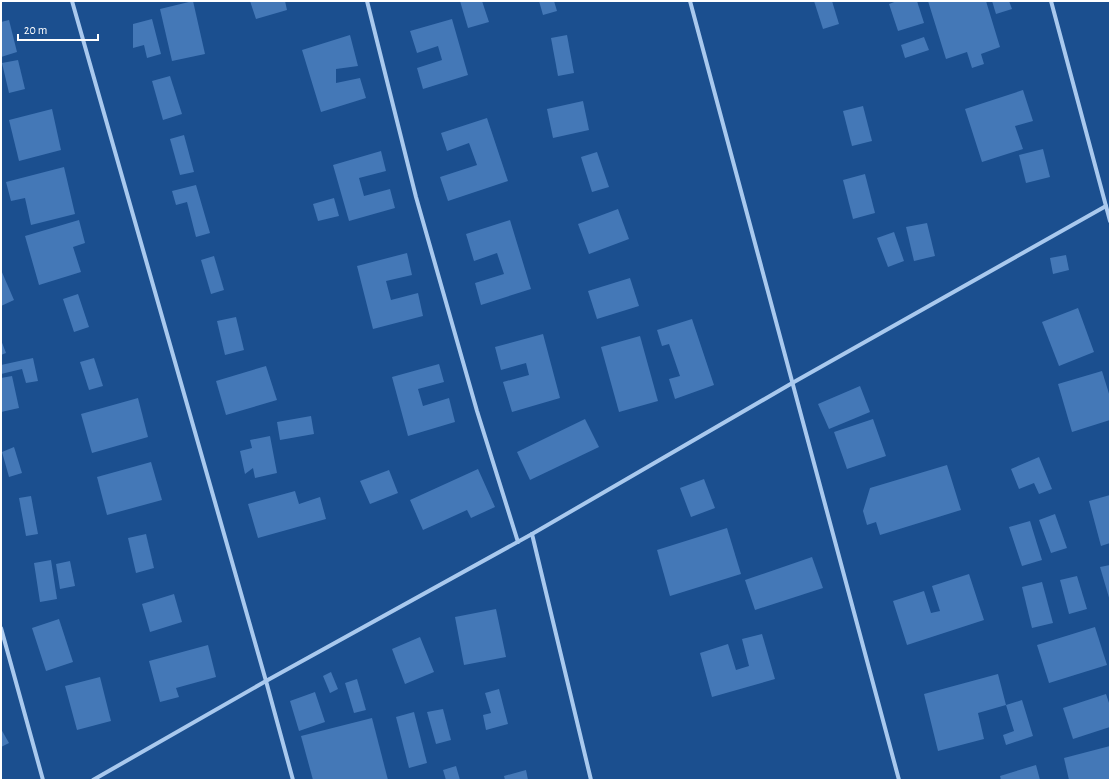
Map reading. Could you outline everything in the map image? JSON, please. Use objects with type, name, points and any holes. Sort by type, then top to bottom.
[{"type":"street","points":[[72,1],[293,780]]},
{"type":"street","points":[[367,1],[416,197],[477,412],[518,542]]},
{"type":"street","points":[[690,1],[794,382],[900,780]]},
{"type":"street","points":[[1051,1],[1110,221]]},
{"type":"street","points":[[93,780],[266,681],[518,542],[794,382],[1106,206]]},
{"type":"street","points":[[532,534],[591,780]]},
{"type":"street","points":[[1,628],[43,780]]},
{"type":"building","points":[[193,1],[205,54],[172,61],[160,9]]},
{"type":"building","points":[[250,1],[285,1],[287,10],[256,19]]},
{"type":"building","points":[[460,1],[482,1],[489,22],[468,28]]},
{"type":"building","points":[[539,1],[554,1],[557,11],[543,15]]},
{"type":"building","points":[[814,1],[832,1],[839,24],[823,29]]},
{"type":"building","points":[[897,1],[917,1],[924,23],[898,31],[889,4]]},
{"type":"building","points":[[928,1],[986,1],[1000,47],[981,54],[984,64],[972,68],[967,52],[946,59]]},
{"type":"building","points":[[992,1],[1009,1],[1012,9],[996,14]]},
{"type":"building","points":[[152,19],[161,54],[147,58],[144,45],[133,48],[133,24]]},
{"type":"building","points":[[452,19],[468,75],[423,89],[417,68],[442,60],[438,46],[417,53],[410,31]]},
{"type":"building","points":[[9,20],[17,52],[1,57],[1,22]]},
{"type":"building","points":[[350,35],[358,66],[336,69],[336,83],[360,78],[366,98],[321,112],[302,50]]},
{"type":"building","points":[[567,35],[574,73],[558,76],[551,38]]},
{"type":"building","points":[[924,37],[929,50],[905,58],[901,45]]},
{"type":"building","points":[[18,60],[25,89],[9,93],[2,63]]},
{"type":"building","points":[[170,76],[182,114],[163,120],[152,81]]},
{"type":"building","points":[[1023,90],[1033,121],[1015,126],[1023,149],[982,162],[965,109]]},
{"type":"building","points":[[583,101],[589,130],[553,138],[547,109]]},
{"type":"building","points":[[863,106],[872,141],[852,146],[843,111]]},
{"type":"building","points":[[52,109],[61,150],[19,161],[9,120]]},
{"type":"building","points":[[487,118],[508,181],[448,201],[440,177],[477,165],[469,143],[447,151],[441,133]]},
{"type":"building","points":[[184,135],[194,172],[180,175],[170,139]]},
{"type":"building","points":[[1043,149],[1050,177],[1026,183],[1019,155]]},
{"type":"building","points":[[381,151],[386,171],[359,178],[364,196],[390,189],[395,208],[349,221],[333,165]]},
{"type":"building","points":[[597,152],[609,187],[592,192],[581,157]]},
{"type":"building","points":[[64,167],[75,214],[31,225],[25,198],[11,201],[6,182]]},
{"type":"building","points":[[865,174],[875,213],[853,219],[843,180]]},
{"type":"building","points":[[196,185],[210,233],[196,237],[187,202],[176,205],[172,191]]},
{"type":"building","points":[[334,198],[339,216],[318,221],[313,204]]},
{"type":"building","points":[[618,209],[629,239],[589,254],[578,224]]},
{"type":"building","points":[[79,220],[85,243],[73,247],[81,272],[39,285],[25,236]]},
{"type":"building","points":[[510,220],[531,289],[481,305],[475,283],[504,274],[497,253],[474,261],[466,234]]},
{"type":"building","points":[[927,223],[935,256],[914,261],[906,227]]},
{"type":"building","points":[[894,232],[904,261],[888,267],[877,238]]},
{"type":"building","points":[[407,253],[412,275],[386,281],[391,300],[418,293],[423,316],[373,329],[357,266]]},
{"type":"building","points":[[1066,255],[1069,270],[1053,274],[1050,258]]},
{"type":"building","points":[[214,256],[224,290],[211,294],[201,260]]},
{"type":"building","points":[[1,270],[14,300],[1,306]]},
{"type":"building","points":[[630,278],[639,306],[597,319],[588,291]]},
{"type":"building","points":[[78,294],[89,327],[74,332],[63,299]]},
{"type":"building","points":[[1078,308],[1094,352],[1059,366],[1042,322]]},
{"type":"building","points":[[236,317],[244,350],[225,355],[217,321]]},
{"type":"building","points":[[692,319],[714,385],[675,399],[669,379],[680,376],[669,344],[662,346],[657,330]]},
{"type":"building","points":[[543,334],[560,398],[512,412],[503,382],[529,375],[526,363],[501,370],[495,347]]},
{"type":"building","points":[[640,336],[658,401],[619,412],[601,347]]},
{"type":"building","points":[[1,340],[6,353],[1,355]]},
{"type":"building","points":[[33,358],[38,381],[26,383],[22,369],[1,374],[1,365]]},
{"type":"building","points":[[94,358],[103,386],[89,390],[80,362]]},
{"type":"building","points":[[439,364],[444,382],[418,389],[423,406],[449,398],[455,422],[408,436],[392,377]]},
{"type":"building","points":[[266,366],[277,400],[226,415],[216,381]]},
{"type":"building","points":[[1102,371],[1110,397],[1110,420],[1072,432],[1058,384]]},
{"type":"building","points":[[12,376],[19,408],[1,412],[1,378]]},
{"type":"building","points":[[860,386],[870,412],[829,429],[818,404]]},
{"type":"building","points":[[138,398],[148,437],[92,453],[81,414]]},
{"type":"building","points":[[311,416],[314,434],[280,440],[277,422]]},
{"type":"building","points":[[585,419],[599,447],[530,480],[517,452]]},
{"type":"building","points":[[873,419],[886,456],[847,469],[834,432]]},
{"type":"building","points":[[270,436],[277,473],[255,478],[253,468],[245,474],[240,451],[252,448],[250,440]]},
{"type":"building","points":[[14,447],[22,473],[9,477],[2,452]]},
{"type":"building","points":[[1039,457],[1052,489],[1039,494],[1034,483],[1019,489],[1011,469]]},
{"type":"building","points":[[151,462],[162,500],[107,515],[97,477]]},
{"type":"building","points":[[947,465],[961,510],[880,535],[876,522],[867,525],[863,511],[870,488]]},
{"type":"building","points":[[478,469],[495,507],[471,518],[467,510],[423,530],[410,500]]},
{"type":"building","points":[[389,470],[398,493],[370,504],[360,481]]},
{"type":"building","points":[[704,479],[715,508],[691,517],[680,488]]},
{"type":"building","points":[[295,491],[299,504],[320,497],[326,519],[258,538],[248,504]]},
{"type":"building","points":[[1110,495],[1110,543],[1101,546],[1089,501]]},
{"type":"building","points":[[31,496],[38,534],[26,536],[19,498]]},
{"type":"building","points":[[1055,514],[1067,548],[1051,553],[1039,520]]},
{"type":"building","points":[[1030,521],[1042,560],[1022,566],[1009,527]]},
{"type":"building","points":[[727,528],[741,574],[670,596],[657,550]]},
{"type":"building","points":[[146,534],[154,568],[136,573],[128,538]]},
{"type":"building","points":[[812,557],[823,588],[755,610],[745,580]]},
{"type":"building","points":[[51,560],[57,599],[40,602],[34,563]]},
{"type":"building","points":[[70,561],[75,586],[60,589],[56,564]]},
{"type":"building","points":[[1110,565],[1110,601],[1100,567]]},
{"type":"building","points":[[969,574],[984,620],[907,645],[893,601],[924,591],[931,613],[940,611],[932,586]]},
{"type":"building","points":[[1077,576],[1087,609],[1069,614],[1060,580]]},
{"type":"building","points":[[1042,582],[1053,623],[1032,628],[1022,587]]},
{"type":"building","points":[[174,594],[182,622],[150,632],[142,604]]},
{"type":"building","points":[[496,609],[506,657],[464,665],[455,617]]},
{"type":"building","points":[[59,619],[73,662],[46,671],[32,628]]},
{"type":"building","points":[[1095,627],[1107,665],[1049,683],[1037,645]]},
{"type":"building","points":[[762,634],[775,679],[712,697],[700,653],[728,644],[736,670],[749,666],[742,639]]},
{"type":"building","points":[[420,637],[434,672],[405,684],[392,649]]},
{"type":"building","points":[[208,645],[216,677],[176,688],[179,697],[160,702],[149,661]]},
{"type":"building","points":[[331,672],[338,689],[330,693],[323,676]]},
{"type":"building","points":[[998,674],[1006,705],[978,713],[984,739],[938,751],[924,694]]},
{"type":"building","points":[[100,677],[111,721],[77,730],[65,686]]},
{"type":"building","points":[[357,679],[366,710],[354,713],[345,683]]},
{"type":"building","points":[[499,689],[508,724],[486,730],[483,715],[491,713],[485,693]]},
{"type":"building","points":[[315,692],[325,722],[299,731],[290,701]]},
{"type":"building","points":[[1106,694],[1110,706],[1110,727],[1073,739],[1063,708]]},
{"type":"building","points":[[1022,700],[1033,736],[1006,745],[1003,735],[1014,731],[1006,705]]},
{"type":"building","points":[[443,709],[451,740],[436,744],[427,712]]},
{"type":"building","points":[[414,712],[427,763],[409,768],[396,717]]},
{"type":"building","points":[[372,718],[388,780],[313,780],[301,736]]},
{"type":"building","points":[[1,729],[9,743],[1,747]]},
{"type":"building","points":[[1110,746],[1110,780],[1069,780],[1064,758]]},
{"type":"building","points":[[1036,765],[1040,780],[1001,780],[1000,776]]},
{"type":"building","points":[[456,766],[460,780],[446,780],[443,770]]},
{"type":"building","points":[[526,770],[528,780],[505,780],[504,776]]}]
